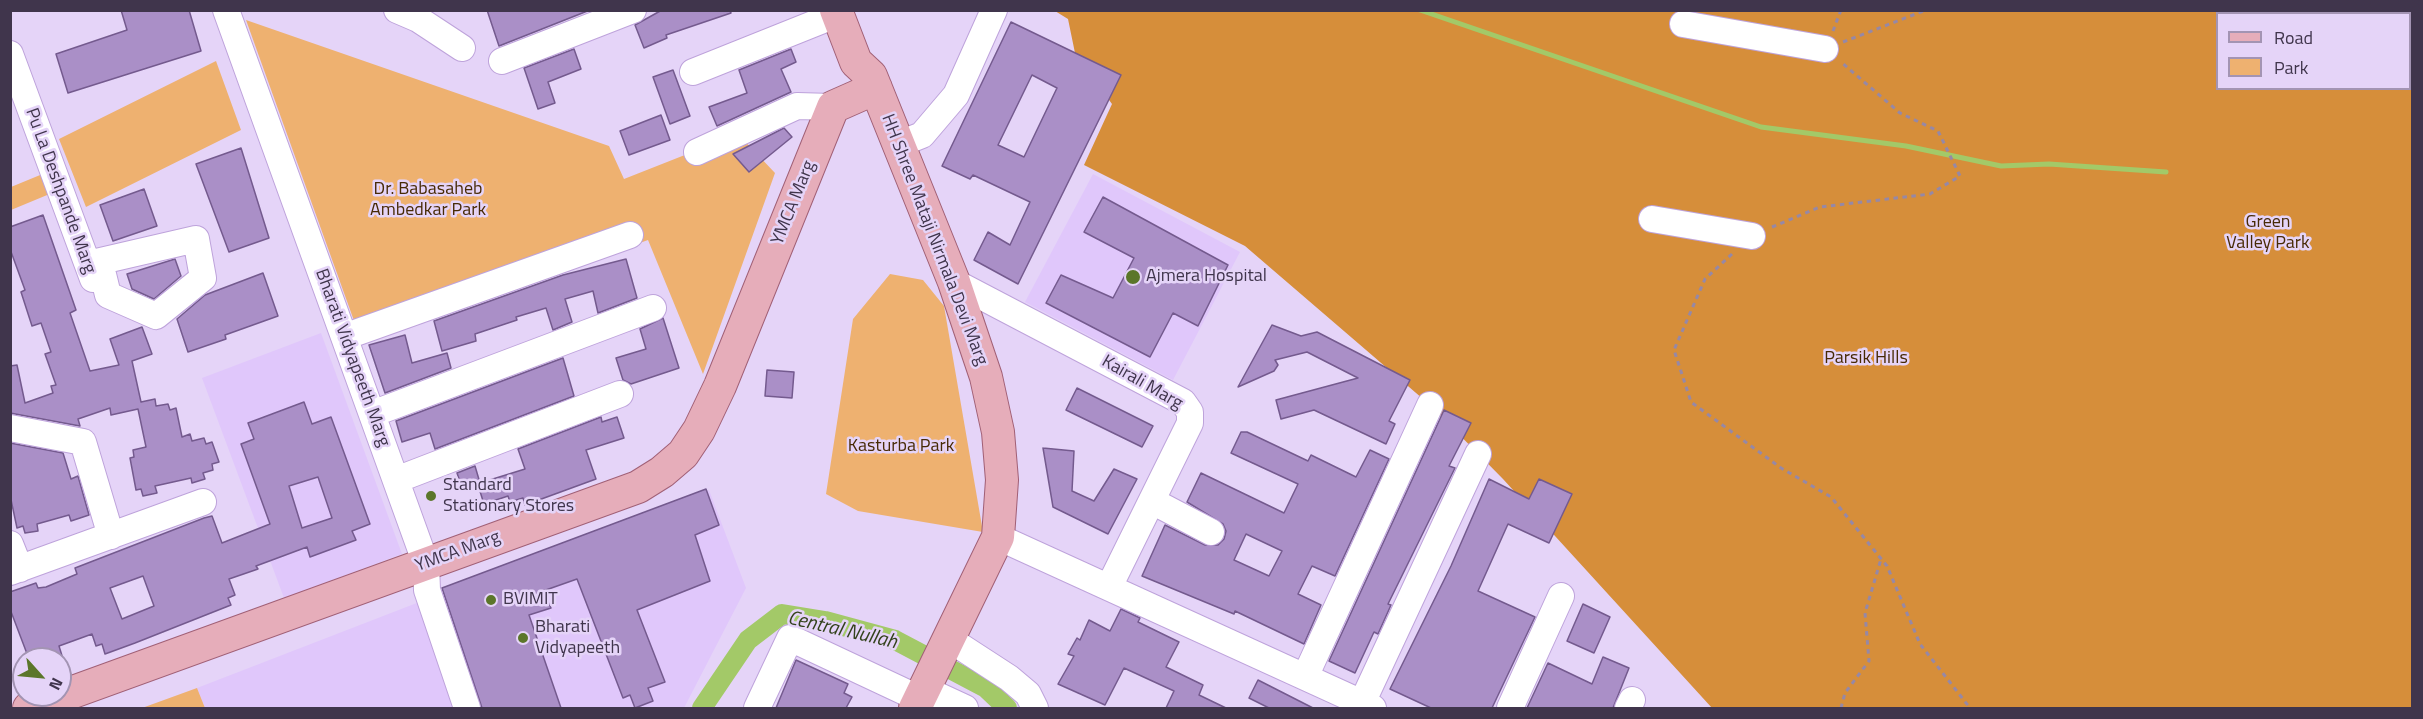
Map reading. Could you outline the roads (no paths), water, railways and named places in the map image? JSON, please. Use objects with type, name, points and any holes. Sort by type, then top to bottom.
[{"type":"main road","name":"HH Shree Mataji Nirmala Devi Marg","points":[[844,12],[856,62],[874,82],[897,145],[954,282],[986,376],[998,432],[1002,480],[998,537],[922,695]]},
{"type":"main road","points":[[833,107],[874,82]]},
{"type":"main road","name":"YMCA Marg","points":[[29,708],[638,487],[662,472],[683,454],[699,430],[720,386],[833,107]]},
{"type":"street","name":"Bharati Vidyapeeth Marg","points":[[226,10],[426,564],[428,590],[468,708]]},
{"type":"street","points":[[397,10],[418,19],[462,48]]},
{"type":"street","points":[[502,61],[633,10]]},
{"type":"street","points":[[897,145],[922,135],[956,95],[994,10]]},
{"type":"street","points":[[693,72],[844,12]]},
{"type":"street","points":[[1683,24],[1825,49]]},
{"type":"street","name":"Pu La Deshpande Marg","points":[[10,54],[94,263],[97,295]]},
{"type":"street","points":[[697,152],[797,106],[833,107]]},
{"type":"street","points":[[1652,219],[1752,236]]},
{"type":"street","points":[[344,337],[630,235]]},
{"type":"street","name":"Kairali Marg","points":[[954,282],[1183,402],[1190,412],[1190,423],[1109,587]]},
{"type":"street","points":[[372,414],[653,308]]},
{"type":"street","points":[[396,480],[620,394]]},
{"type":"street","points":[[1305,677],[1430,405]]},
{"type":"street","points":[[10,428],[83,442],[111,536]]},
{"type":"street","points":[[998,537],[1367,706],[1478,454]]},
{"type":"street","points":[[1152,501],[1211,532]]},
{"type":"street","points":[[10,544],[15,571],[203,502]]},
{"type":"street","points":[[1510,708],[1561,596]]},
{"type":"street","points":[[757,708],[790,638],[922,695],[965,708]]},
{"type":"street","points":[[947,643],[1009,678],[1028,694],[1035,708]]},
{"type":"waterway","points":[[1420,10],[1761,127],[1906,146],[2001,166],[2049,164],[2166,172]]},
{"type":"waterway","name":"Central Nullah","points":[[702,708],[748,640],[782,614],[825,621],[895,640],[986,688],[1007,708]]},
{"type":"place","name":"Ajmera Hospital","points":[[1133,277]]},
{"type":"place","name":"Standard Stationary Stores","points":[[431,496]]},
{"type":"place","name":"BVIMIT","points":[[491,600]]},
{"type":"place","name":"Bharati Vidyapeeth","points":[[523,638]]},
{"type":"park label","name":"Dr. Babasaheb Ambedkar Park","points":[[428,200]]},
{"type":"park label","name":"Green Valley Park","points":[[2268,233]]},
{"type":"park label","name":"Parsik Hills","points":[[1866,359]]},
{"type":"park label","name":"Kasturba Park","points":[[901,447]]}]
